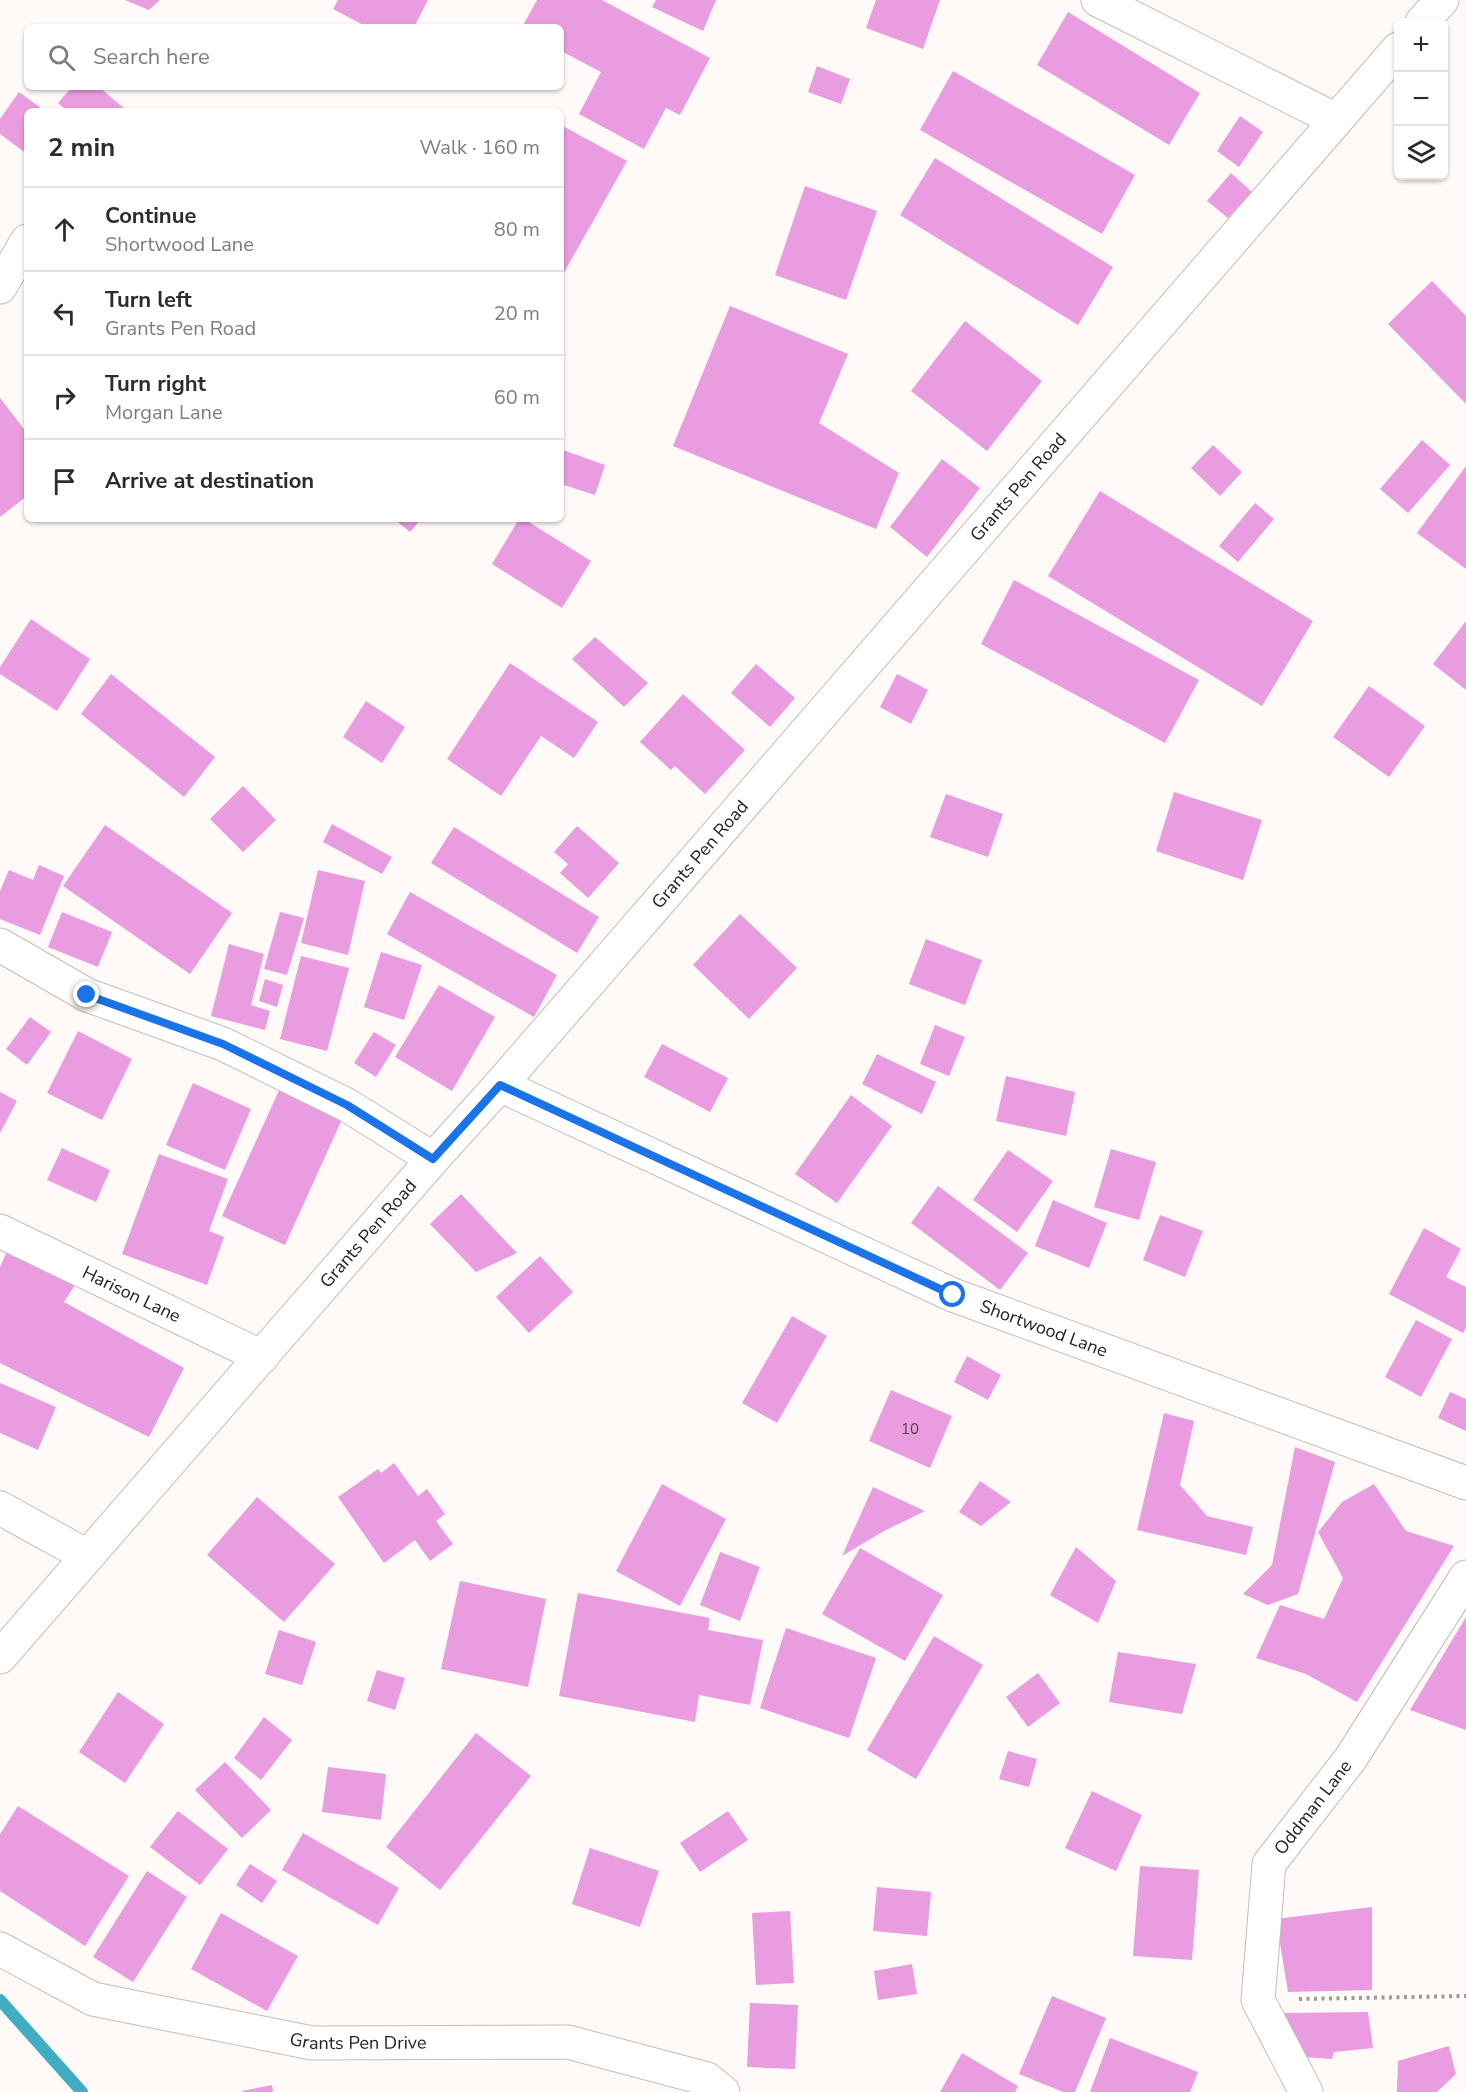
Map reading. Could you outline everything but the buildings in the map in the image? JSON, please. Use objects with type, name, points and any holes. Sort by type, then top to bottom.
[{"type":"street","points":[[1098,0],[1336,120]]},
{"type":"street","points":[[1426,18],[1442,0]]},
{"type":"street","name":"Grants Pen Road","points":[[0,1657],[500,1085],[1394,54]]},
{"type":"street","points":[[0,287],[24,246]]},
{"type":"street","points":[[0,945],[87,995],[223,1044],[337,1100],[433,1159]]},
{"type":"street","name":"Shortwood Lane","points":[[500,1085],[953,1295],[1466,1483]]},
{"type":"street","name":"Harison Lane","points":[[0,1231],[262,1358]]},
{"type":"street","points":[[0,1508],[87,1556]]},
{"type":"street","name":"Oddman Lane","points":[[1258,2000],[1269,1864],[1351,1758],[1466,1577]]},
{"type":"street","name":"Grants Pen Drive","points":[[0,1949],[93,1999],[312,2043],[568,2042],[707,2079],[723,2092]]},
{"type":"street","points":[[1258,2000],[1306,2092]]},
{"type":"path","points":[[1258,2000],[1466,1996]]},
{"type":"waterway","points":[[0,2000],[82,2092]]},
{"type":"route","points":[[87,995],[223,1044],[347,1105],[433,1159],[500,1085],[953,1295]]}]
